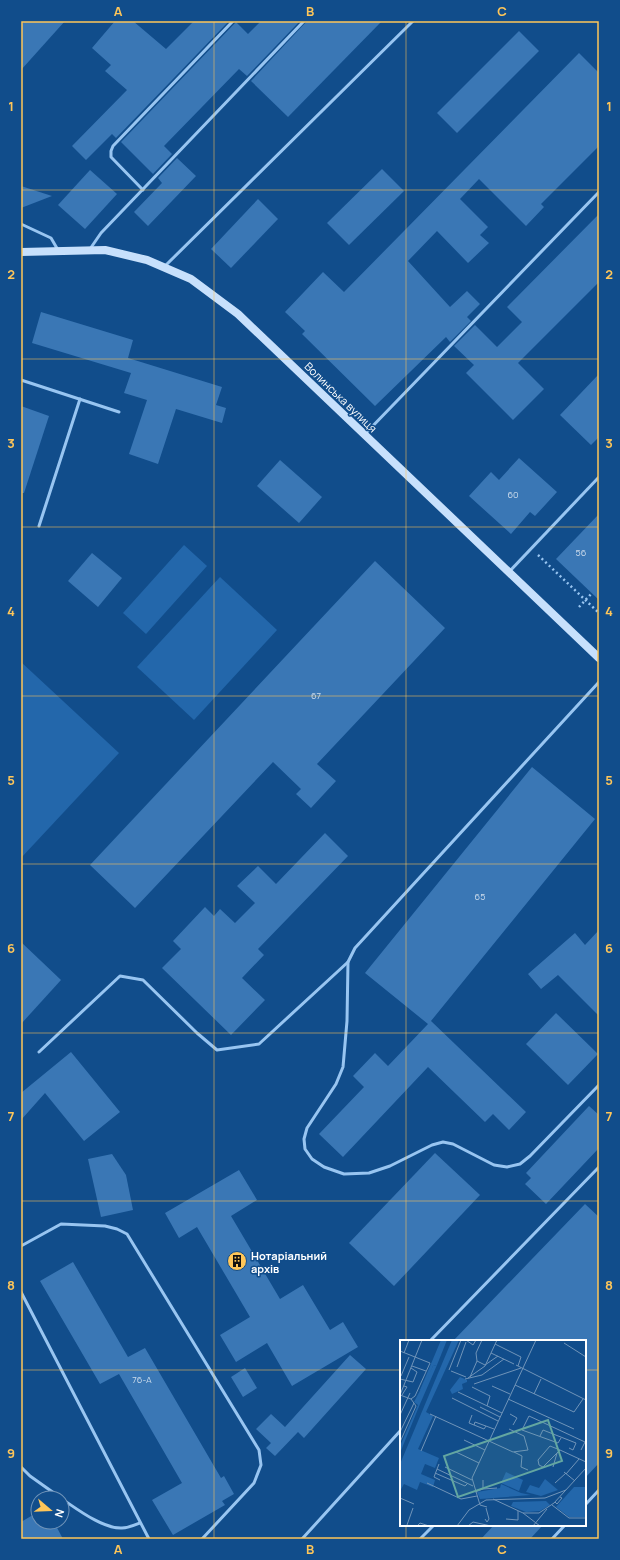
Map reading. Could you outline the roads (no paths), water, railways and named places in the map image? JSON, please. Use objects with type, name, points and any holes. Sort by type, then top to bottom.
[{"type":"street","name":"Волинська вулиця","points":[[21,252],[105,250],[147,260],[191,279],[238,314],[599,658]]},
{"type":"lane","points":[[143,190],[111,157],[113,146],[233,21]]},
{"type":"lane","points":[[89,250],[101,233],[304,21]]},
{"type":"lane","points":[[163,267],[413,21]]},
{"type":"lane","points":[[365,434],[599,192]]},
{"type":"lane","points":[[21,224],[51,238],[58,250]]},
{"type":"lane","points":[[21,380],[119,412]]},
{"type":"lane","points":[[39,526],[80,399]]},
{"type":"lane","points":[[509,572],[599,477]]},
{"type":"lane","points":[[39,1052],[120,976],[143,980],[197,1033],[217,1050],[259,1044],[348,962],[355,948],[599,682]]},
{"type":"lane","points":[[348,962],[343,1067],[336,1084],[307,1128],[304,1139],[305,1150],[312,1159],[324,1167],[344,1174],[369,1173],[390,1166],[432,1145],[443,1142],[453,1144],[494,1165],[507,1167],[520,1164],[530,1156],[599,1085]]},
{"type":"lane","points":[[431,1340],[599,1167]]},
{"type":"lane","points":[[21,1246],[61,1224],[105,1226],[117,1229],[127,1234],[259,1450],[261,1465],[254,1483],[202,1539]]},
{"type":"lane","points":[[21,1292],[149,1539]]},
{"type":"lane","points":[[302,1539],[400,1431]]},
{"type":"lane","points":[[21,1467],[30,1476],[50,1490]]},
{"type":"lane","points":[[586,1504],[599,1490]]},
{"type":"lane","points":[[70,1504],[91,1519],[106,1525],[121,1528],[140,1523]]},
{"type":"lane","points":[[420,1539],[433,1526]]},
{"type":"lane","points":[[552,1539],[564,1526]]},
{"type":"place","name":"Нотаріальний архів","points":[[237,1261]]}]
